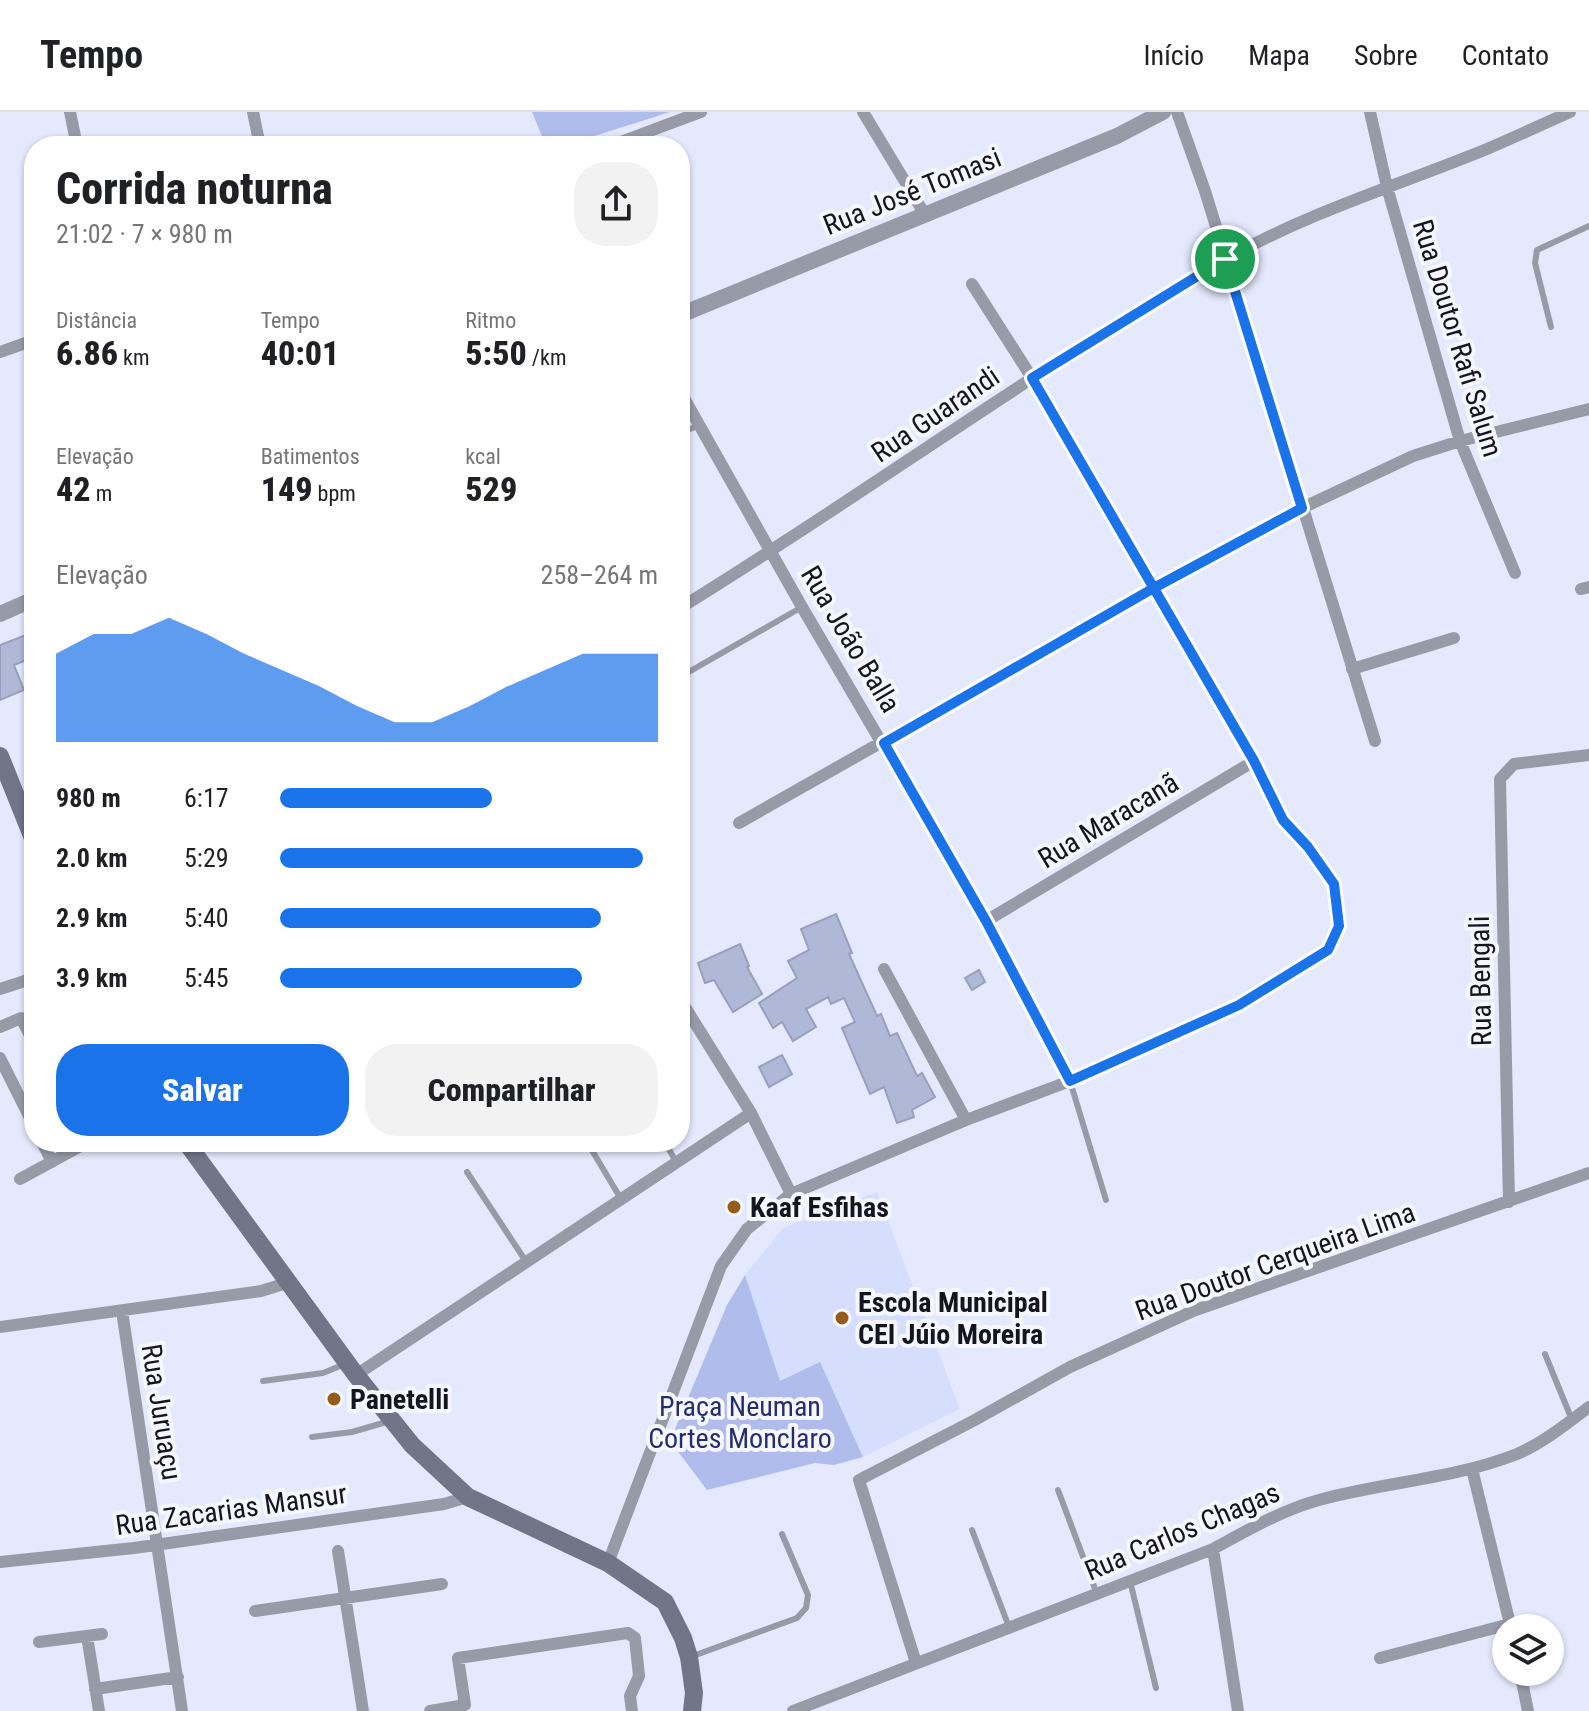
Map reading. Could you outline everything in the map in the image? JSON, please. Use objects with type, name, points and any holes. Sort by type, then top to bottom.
[{"type":"main road","points":[[0,756],[8,794],[24,819]]},
{"type":"main road","points":[[193,1152],[352,1369],[412,1445],[468,1497],[608,1563],[665,1602],[689,1657],[694,1693],[692,1711]]},
{"type":"street","points":[[70,112],[75,136]]},
{"type":"street","points":[[253,112],[258,136]]},
{"type":"street","points":[[637,136],[701,112]]},
{"type":"street","points":[[863,112],[924,213]]},
{"type":"street","name":"Rua José Tomasi","points":[[690,311],[1117,136],[1163,112]]},
{"type":"street","points":[[1177,112],[1205,191],[1375,741]]},
{"type":"street","name":"Rua Doutor Rafi Salum","points":[[1370,112],[1387,187],[1460,441],[1515,573]]},
{"type":"street","name":"Rua Guarandi","points":[[690,602],[772,552],[1032,378],[1225,259],[1290,225],[1487,149],[1570,112]]},
{"type":"street","points":[[608,1563],[721,1266],[747,1229],[791,1194],[966,1120],[1070,1081],[1239,1005],[1328,950],[1339,926],[1334,884],[1308,847],[1283,820],[1254,761],[1032,378],[972,284]]},
{"type":"street","points":[[0,352],[24,344]]},
{"type":"street","name":"Rua João Balla","points":[[690,408],[802,607],[986,921],[1070,1081]]},
{"type":"street","points":[[739,823],[1152,589],[1302,508],[1413,456],[1589,409]]},
{"type":"street","points":[[0,614],[24,603]]},
{"type":"street","points":[[1352,669],[1454,638]]},
{"type":"street","name":"Rua Bengali","points":[[1509,1202],[1500,779],[1514,764],[1589,755]]},
{"type":"street","name":"Rua Maracanã","points":[[986,921],[1254,761]]},
{"type":"street","points":[[884,969],[966,1120]]},
{"type":"street","points":[[0,989],[24,981]]},
{"type":"street","points":[[690,1015],[751,1113],[791,1194]]},
{"type":"street","points":[[0,1027],[21,1018],[24,1024]]},
{"type":"street","points":[[0,1058],[24,1106]]},
{"type":"street","points":[[352,1369],[527,1263],[751,1113]]},
{"type":"street","points":[[47,1152],[52,1162]]},
{"type":"street","points":[[20,1179],[70,1152]]},
{"type":"street","name":"Rua Doutor Cerqueira Lima","points":[[916,1663],[859,1480],[1070,1367],[1193,1311],[1589,1173]]},
{"type":"street","points":[[0,1327],[261,1291],[290,1282]]},
{"type":"street","name":"Rua Juruaçu","points":[[122,1311],[182,1711]]},
{"type":"street","name":"Rua Carlos Chagas","points":[[793,1711],[1213,1549],[1253,1527],[1317,1500],[1472,1469],[1518,1453],[1589,1407]]},
{"type":"street","points":[[1472,1469],[1507,1614]]},
{"type":"street","name":"Rua Zacarias Mansur","points":[[0,1562],[157,1544],[444,1504],[468,1497]]},
{"type":"street","points":[[1213,1549],[1238,1711]]},
{"type":"street","points":[[338,1551],[363,1711]]},
{"type":"street","points":[[255,1611],[442,1584]]},
{"type":"street","points":[[1380,1658],[1492,1630]]},
{"type":"street","points":[[430,1711],[465,1705],[458,1658],[628,1633],[635,1638],[639,1676],[630,1696],[632,1711]]},
{"type":"street","points":[[39,1642],[102,1634]]},
{"type":"street","points":[[87,1636],[99,1711]]},
{"type":"street","points":[[95,1689],[178,1677]]},
{"type":"street","points":[[1523,1686],[1528,1711]]},
{"type":"lane","points":[[1551,327],[1535,263],[1537,250],[1589,226]]},
{"type":"lane","points":[[690,429],[700,425]]},
{"type":"lane","points":[[690,671],[802,607]]},
{"type":"lane","points":[[1070,1081],[1106,1200]]},
{"type":"lane","points":[[593,1152],[621,1199]]},
{"type":"lane","points":[[670,1152],[676,1162]]},
{"type":"lane","points":[[467,1172],[527,1263]]},
{"type":"lane","points":[[1545,1354],[1572,1420]]},
{"type":"lane","points":[[263,1381],[352,1369]]},
{"type":"lane","points":[[312,1437],[352,1432],[393,1421]]},
{"type":"lane","points":[[1058,1490],[1097,1594]]},
{"type":"lane","points":[[972,1530],[1009,1628]]},
{"type":"lane","points":[[689,1657],[797,1618],[806,1608],[808,1595],[782,1534]]},
{"type":"lane","points":[[1130,1581],[1156,1688]]},
{"type":"shaded area","name":"Escola Municipal CEI Júio Moreira","points":[[877,1192],[960,1409],[863,1457],[820,1363],[780,1381],[745,1275],[783,1228]]},
{"type":"green space","points":[[532,112],[670,112],[594,136],[542,136]]},
{"type":"green space","name":"Praça Neuman Cortes Monclaro","points":[[745,1275],[780,1381],[820,1362],[863,1457],[834,1465],[815,1463],[707,1490],[670,1441],[727,1305]]},
{"type":"building","points":[[24,636],[24,661],[14,665],[24,690],[0,700],[0,645]]},
{"type":"building","points":[[836,914],[852,953],[849,954],[877,1016],[881,1014],[890,1036],[897,1033],[917,1076],[922,1073],[935,1097],[912,1110],[914,1117],[897,1123],[884,1087],[870,1094],[842,1028],[855,1022],[844,998],[831,1004],[828,997],[806,1009],[816,1027],[793,1041],[782,1022],[773,1028],[759,1003],[797,978],[788,961],[809,950],[801,929]]},
{"type":"building","points":[[740,944],[747,967],[762,994],[733,1012],[714,980],[705,983],[698,963]]},
{"type":"building","points":[[979,970],[985,982],[972,990],[965,978]]},
{"type":"building","points":[[782,1055],[792,1074],[769,1087],[759,1067]]},
{"type":"place","name":"Kaaf Esfihas","points":[[734,1207]]},
{"type":"place","name":"Escola Municipal CEI Júio Moreira","points":[[842,1318]]},
{"type":"place","name":"Panetelli","points":[[334,1399]]},
{"type":"route","points":[[1225,259],[1032,378],[1152,589],[1254,761],[1283,820],[1308,847],[1334,884],[1339,926],[1328,950],[1239,1005],[1070,1081],[986,921],[884,743],[1152,589],[1302,508],[1225,259]]}]
